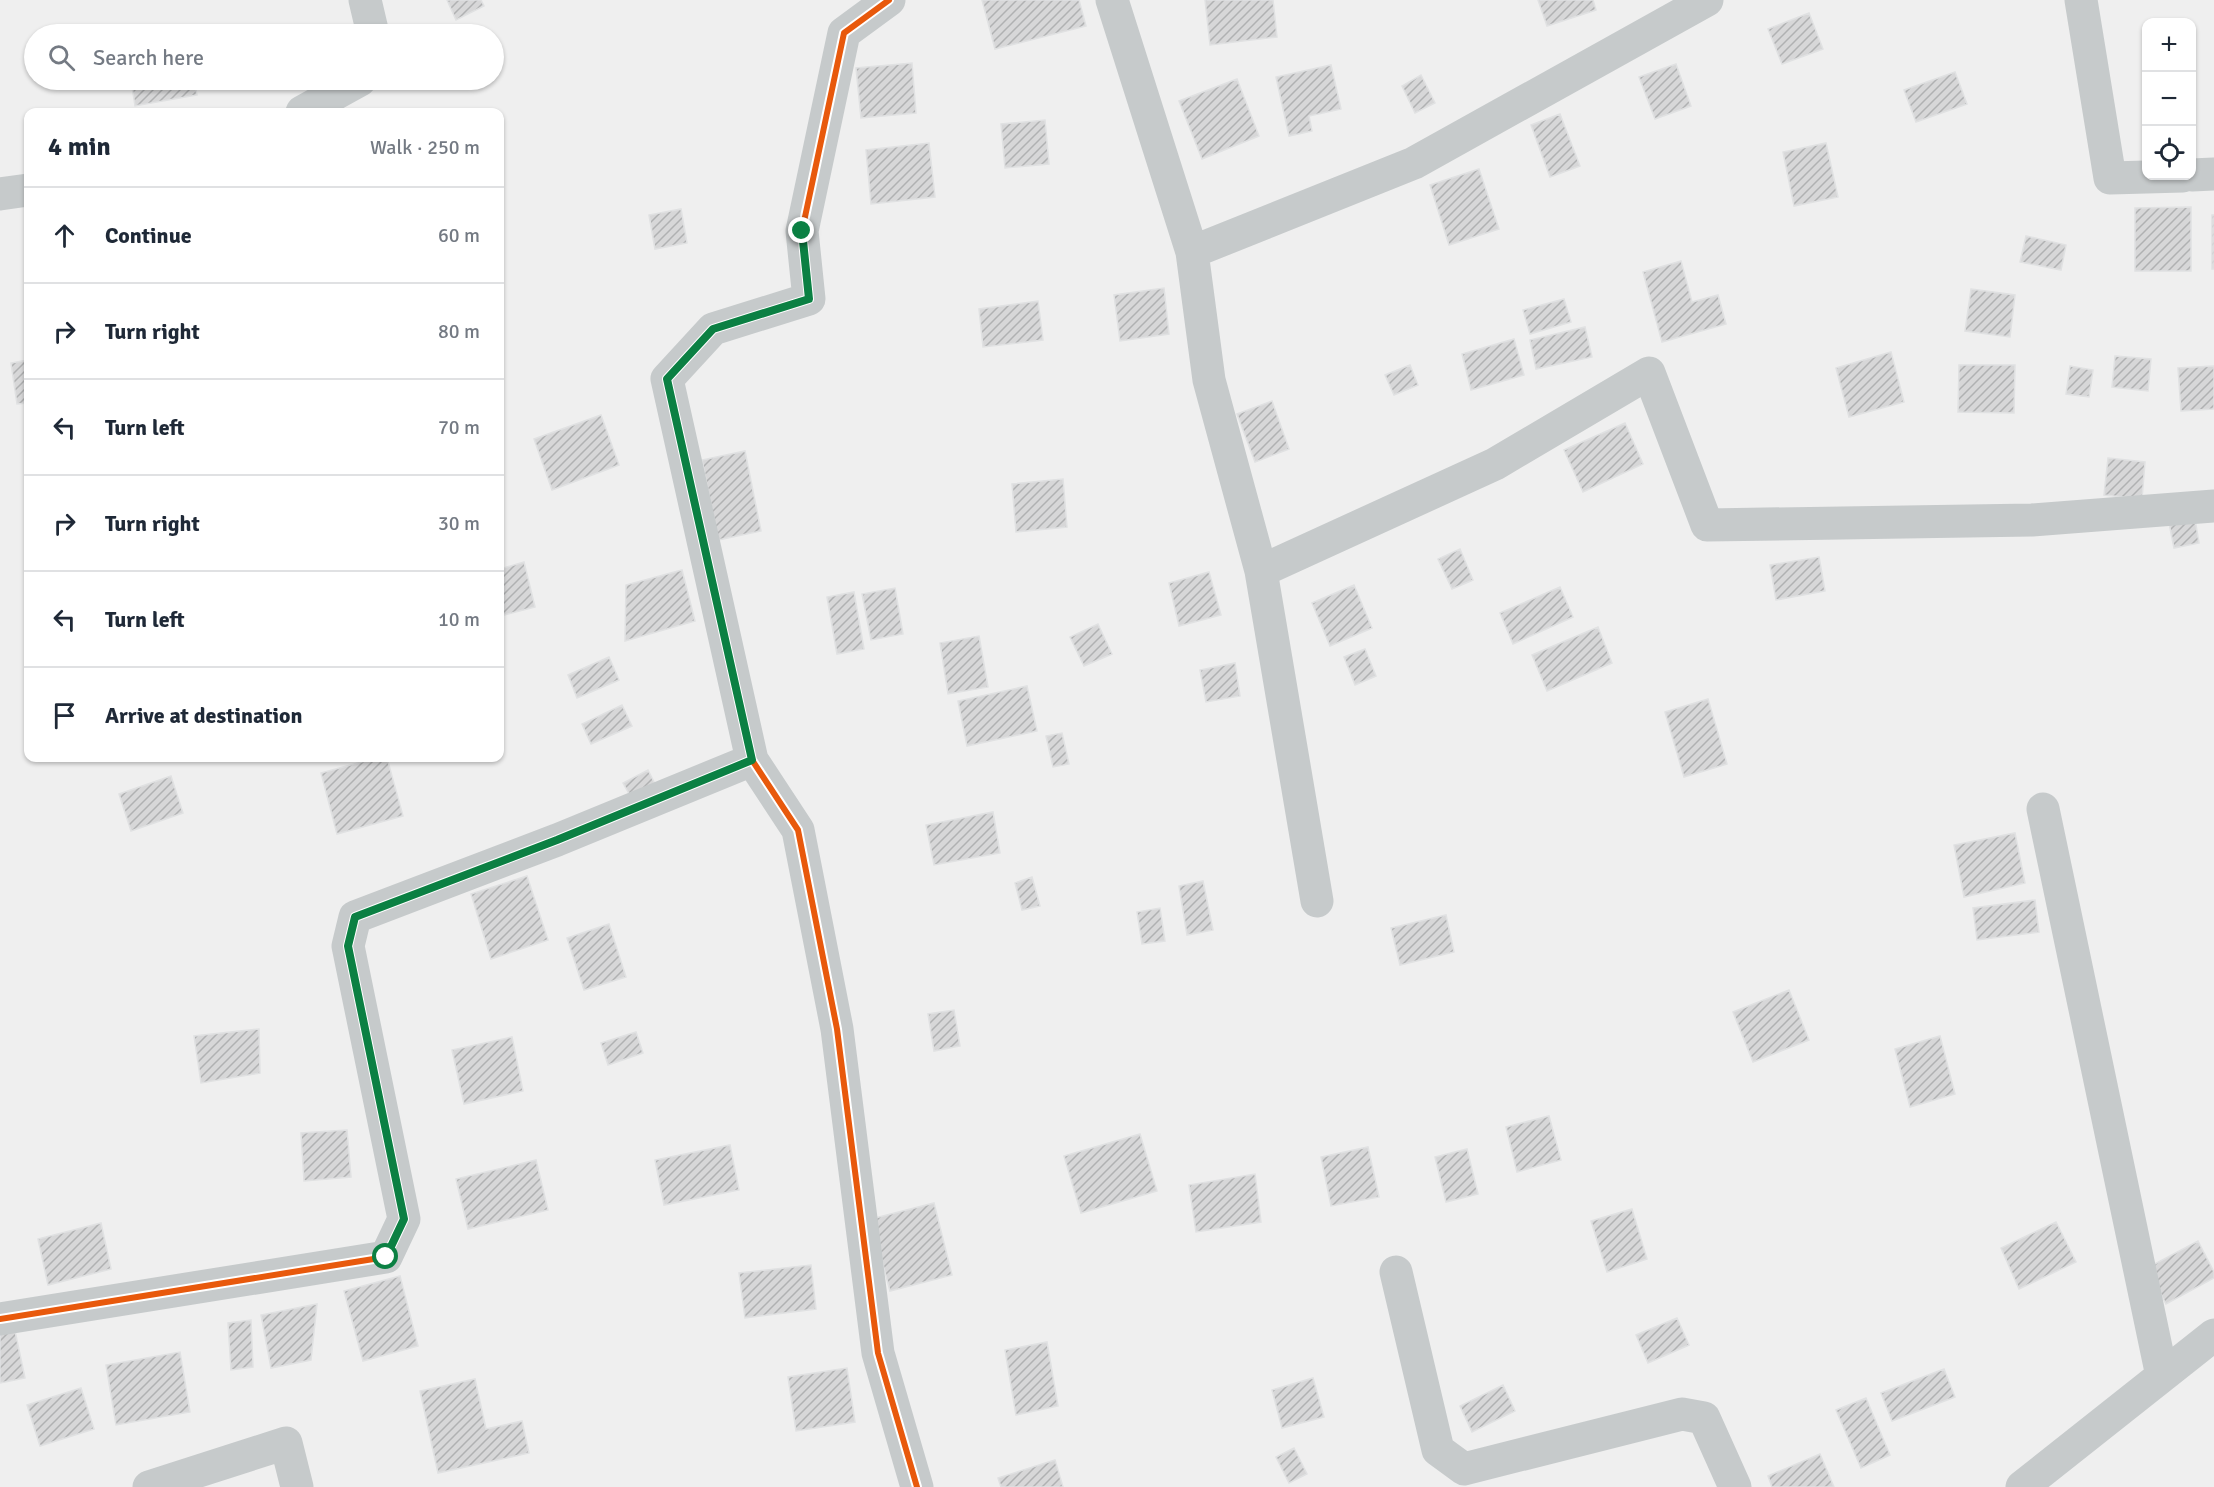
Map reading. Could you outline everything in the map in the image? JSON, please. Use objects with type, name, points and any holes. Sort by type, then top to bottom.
[{"type":"street","points":[[365,0],[371,24]]},
{"type":"street","points":[[889,0],[844,33],[802,231],[809,299],[713,329],[667,379],[752,760],[798,831],[837,1029],[878,1353],[917,1487]]},
{"type":"street","points":[[1112,0],[1192,252],[1209,380],[1261,571],[1317,901]]},
{"type":"street","points":[[1192,252],[1414,164],[1707,0]]},
{"type":"street","points":[[2081,0],[2110,178],[2142,177]]},
{"type":"street","points":[[309,108],[342,90]]},
{"type":"street","points":[[2196,175],[2214,174]]},
{"type":"street","points":[[0,194],[24,191]]},
{"type":"street","points":[[1261,571],[1495,464],[1649,374],[1707,525],[2032,520],[2214,506]]},
{"type":"street","points":[[0,1319],[386,1257],[404,1219],[348,946],[355,917],[557,840],[752,760]]},
{"type":"street","points":[[2043,810],[2162,1376]]},
{"type":"street","points":[[1396,1272],[1438,1450],[1464,1469],[1682,1414],[1704,1418],[1735,1487]]},
{"type":"street","points":[[2022,1487],[2214,1335]]},
{"type":"street","points":[[150,1487],[286,1443],[297,1487]]},
{"type":"building","points":[[447,0],[481,0],[484,6],[456,20]]},
{"type":"building","points":[[982,0],[1079,0],[1086,26],[995,49]]},
{"type":"building","points":[[1205,0],[1273,0],[1277,37],[1210,45]]},
{"type":"building","points":[[1538,0],[1593,0],[1596,10],[1547,26]]},
{"type":"building","points":[[1809,13],[1823,49],[1782,64],[1768,29]]},
{"type":"building","points":[[912,63],[916,113],[861,118],[856,68]]},
{"type":"building","points":[[1676,64],[1691,106],[1655,119],[1639,77]]},
{"type":"building","points":[[1331,65],[1341,109],[1309,116],[1312,131],[1289,136],[1276,77]]},
{"type":"building","points":[[1955,72],[1967,104],[1916,122],[1904,90]]},
{"type":"building","points":[[1421,75],[1435,103],[1415,113],[1402,86]]},
{"type":"building","points":[[1237,79],[1259,136],[1202,159],[1179,101]]},
{"type":"building","points":[[133,90],[196,90],[197,95],[135,106]]},
{"type":"building","points":[[1560,114],[1580,166],[1550,177],[1531,125]]},
{"type":"building","points":[[1045,120],[1049,164],[1005,168],[1001,124]]},
{"type":"building","points":[[929,143],[935,197],[871,204],[866,150]]},
{"type":"building","points":[[1826,143],[1838,197],[1794,206],[1783,152]]},
{"type":"building","points":[[1479,169],[1499,229],[1449,245],[1430,185]]},
{"type":"building","points":[[2191,207],[2191,271],[2135,271],[2135,208]]},
{"type":"building","points":[[681,209],[687,243],[655,249],[649,215]]},
{"type":"building","points":[[2212,215],[2214,215],[2214,269],[2212,269]]},
{"type":"building","points":[[2026,236],[2066,245],[2061,270],[2020,262]]},
{"type":"building","points":[[1681,261],[1692,302],[1718,295],[1726,324],[1662,342],[1643,272]]},
{"type":"building","points":[[1164,288],[1169,334],[1120,341],[1114,295]]},
{"type":"building","points":[[1971,289],[2015,295],[2010,337],[1965,331]]},
{"type":"building","points":[[1564,299],[1571,322],[1530,334],[1523,310]]},
{"type":"building","points":[[1038,301],[1043,340],[983,347],[979,309]]},
{"type":"building","points":[[1585,327],[1592,357],[1536,369],[1530,340]]},
{"type":"building","points":[[1514,339],[1524,375],[1471,390],[1462,354]]},
{"type":"building","points":[[1891,352],[1904,402],[1849,417],[1836,368]]},
{"type":"building","points":[[2115,356],[2151,359],[2148,391],[2112,387]]},
{"type":"building","points":[[24,361],[24,403],[17,404],[11,363]]},
{"type":"building","points":[[1410,365],[1418,385],[1394,395],[1385,375]]},
{"type":"building","points":[[1959,365],[2015,365],[2014,413],[1958,412]]},
{"type":"building","points":[[2070,366],[2093,370],[2089,397],[2066,394]]},
{"type":"building","points":[[2214,366],[2214,409],[2181,411],[2178,368]]},
{"type":"building","points":[[1272,401],[1289,449],[1255,462],[1237,414]]},
{"type":"building","points":[[601,415],[619,465],[552,490],[534,439]]},
{"type":"building","points":[[1625,423],[1643,464],[1583,492],[1564,450]]},
{"type":"building","points":[[745,451],[761,531],[718,540],[702,460]]},
{"type":"building","points":[[2108,458],[2145,462],[2142,499],[2104,495]]},
{"type":"building","points":[[1063,479],[1067,527],[1016,532],[1012,484]]},
{"type":"building","points":[[2195,519],[2199,543],[2174,548],[2169,523]]},
{"type":"building","points":[[1460,549],[1473,580],[1452,589],[1438,559]]},
{"type":"building","points":[[1819,557],[1825,591],[1776,600],[1770,565]]},
{"type":"building","points":[[524,562],[535,607],[504,615],[504,568]]},
{"type":"building","points":[[682,570],[695,621],[625,641],[626,585]]},
{"type":"building","points":[[1209,572],[1221,615],[1179,626],[1169,583]]},
{"type":"building","points":[[1354,585],[1372,628],[1330,646],[1312,603]]},
{"type":"building","points":[[1560,587],[1573,617],[1513,644],[1500,613]]},
{"type":"building","points":[[895,588],[903,634],[871,640],[862,594]]},
{"type":"building","points":[[854,592],[864,649],[837,654],[827,597]]},
{"type":"building","points":[[1098,624],[1112,654],[1084,666],[1070,637]]},
{"type":"building","points":[[1598,627],[1612,663],[1547,691],[1532,655]]},
{"type":"building","points":[[979,636],[988,687],[948,694],[940,643]]},
{"type":"building","points":[[1365,649],[1376,676],[1355,685],[1344,657]]},
{"type":"building","points":[[609,657],[619,680],[577,698],[568,675]]},
{"type":"building","points":[[1235,663],[1240,696],[1206,702],[1200,670]]},
{"type":"building","points":[[1027,686],[1037,731],[967,746],[958,701]]},
{"type":"building","points":[[1708,699],[1727,764],[1684,777],[1665,712]]},
{"type":"building","points":[[622,705],[632,726],[591,744],[582,724]]},
{"type":"building","points":[[1062,733],[1069,764],[1053,767],[1046,736]]},
{"type":"building","points":[[361,762],[388,762],[403,816],[337,834],[321,773]]},
{"type":"building","points":[[648,770],[656,786],[632,799],[623,783]]},
{"type":"building","points":[[171,776],[183,813],[131,831],[119,794]]},
{"type":"building","points":[[993,812],[1000,853],[934,865],[926,825]]},
{"type":"building","points":[[2015,833],[2025,883],[1964,897],[1954,845]]},
{"type":"building","points":[[527,876],[548,940],[491,959],[471,894]]},
{"type":"building","points":[[1032,877],[1040,906],[1022,910],[1015,883]]},
{"type":"building","points":[[1203,881],[1213,930],[1187,935],[1179,886]]},
{"type":"building","points":[[2035,900],[2039,932],[1977,940],[1973,908]]},
{"type":"building","points":[[1160,908],[1165,941],[1142,944],[1137,912]]},
{"type":"building","points":[[1446,915],[1454,952],[1400,965],[1391,928]]},
{"type":"building","points":[[609,924],[626,977],[584,990],[567,938]]},
{"type":"building","points":[[1789,990],[1809,1040],[1753,1062],[1733,1012]]},
{"type":"building","points":[[954,1010],[960,1046],[934,1051],[928,1014]]},
{"type":"building","points":[[259,1029],[260,1073],[201,1083],[194,1036]]},
{"type":"building","points":[[636,1032],[643,1053],[608,1065],[601,1043]]},
{"type":"building","points":[[1940,1036],[1955,1094],[1910,1107],[1895,1049]]},
{"type":"building","points":[[512,1037],[523,1091],[464,1104],[452,1050]]},
{"type":"building","points":[[1549,1116],[1561,1160],[1517,1172],[1506,1127]]},
{"type":"building","points":[[347,1130],[351,1177],[304,1181],[301,1133]]},
{"type":"building","points":[[1140,1134],[1157,1191],[1081,1213],[1064,1156]]},
{"type":"building","points":[[730,1145],[739,1190],[664,1205],[655,1160]]},
{"type":"building","points":[[1368,1147],[1379,1197],[1331,1206],[1321,1157]]},
{"type":"building","points":[[1467,1149],[1478,1194],[1446,1202],[1435,1157]]},
{"type":"building","points":[[536,1160],[548,1210],[468,1229],[456,1179]]},
{"type":"building","points":[[1255,1174],[1261,1222],[1196,1232],[1189,1185]]},
{"type":"building","points":[[934,1203],[952,1275],[890,1291],[871,1219]]},
{"type":"building","points":[[1632,1209],[1647,1259],[1607,1272],[1591,1221]]},
{"type":"building","points":[[2056,1222],[2076,1262],[2019,1289],[2001,1248]]},
{"type":"building","points":[[101,1223],[111,1269],[48,1285],[38,1239]]},
{"type":"building","points":[[2198,1241],[2214,1272],[2214,1278],[2166,1304],[2147,1268]]},
{"type":"building","points":[[811,1265],[816,1309],[745,1318],[739,1273]]},
{"type":"building","points":[[400,1276],[418,1346],[363,1361],[344,1291]]},
{"type":"building","points":[[317,1304],[311,1360],[271,1368],[261,1315]]},
{"type":"building","points":[[1677,1318],[1689,1345],[1648,1363],[1636,1335]]},
{"type":"building","points":[[251,1320],[253,1367],[231,1370],[228,1323]]},
{"type":"building","points":[[15,1331],[25,1378],[0,1383],[0,1334]]},
{"type":"building","points":[[1047,1342],[1058,1406],[1016,1415],[1005,1350]]},
{"type":"building","points":[[180,1352],[190,1412],[116,1425],[106,1365]]},
{"type":"building","points":[[847,1368],[855,1422],[796,1431],[788,1377]]},
{"type":"building","points":[[1944,1369],[1955,1397],[1892,1421],[1881,1393]]},
{"type":"building","points":[[1313,1378],[1324,1417],[1282,1428],[1272,1390]]},
{"type":"building","points":[[475,1379],[486,1429],[522,1421],[529,1453],[438,1473],[420,1391]]},
{"type":"building","points":[[1503,1385],[1515,1411],[1472,1432],[1460,1406]]},
{"type":"building","points":[[81,1388],[94,1429],[40,1446],[27,1405]]},
{"type":"building","points":[[1866,1398],[1890,1455],[1861,1468],[1836,1410]]},
{"type":"building","points":[[1294,1448],[1307,1474],[1289,1483],[1276,1457]]},
{"type":"building","points":[[1820,1454],[1834,1487],[1772,1487],[1768,1476]]},
{"type":"building","points":[[1055,1460],[1063,1487],[1001,1487],[998,1478]]},
{"type":"cycle path","points":[[889,0],[844,33],[802,231],[809,299],[713,329],[667,379],[752,760],[798,830],[837,1029],[878,1353],[917,1487]]},
{"type":"cycle path","points":[[0,1319],[386,1257],[404,1219],[348,946],[355,917],[557,840],[752,760]]},
{"type":"route","points":[[386,1257],[404,1219],[348,946],[355,917],[557,840],[752,760],[667,379],[713,329],[809,299],[802,231]]}]
